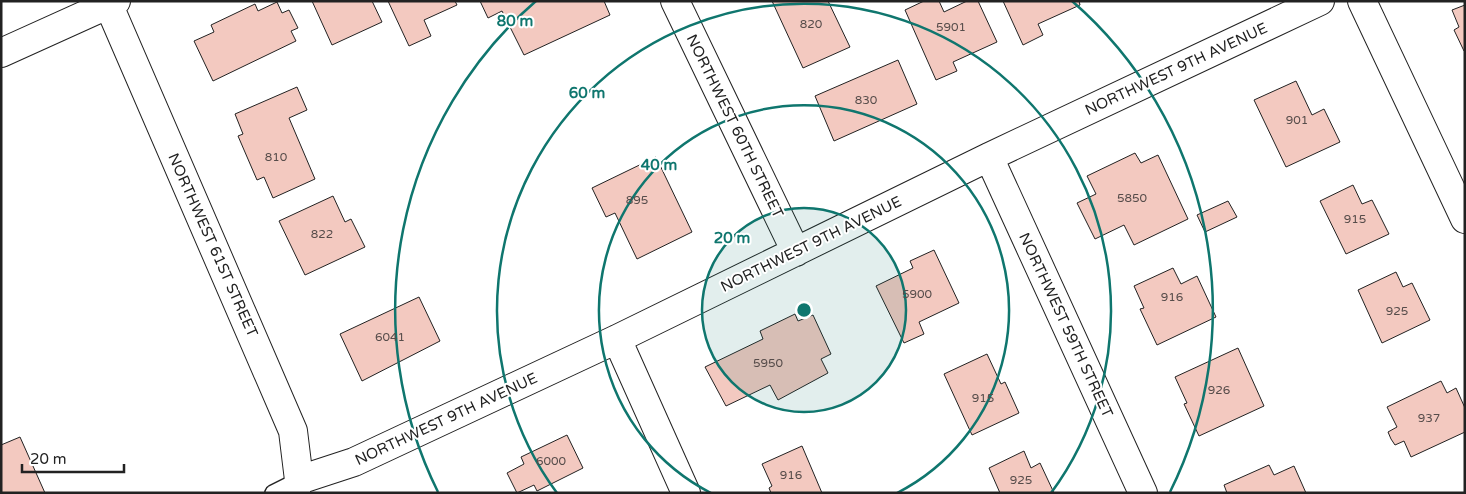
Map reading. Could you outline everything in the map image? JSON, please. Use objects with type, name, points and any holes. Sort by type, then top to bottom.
[{"type":"street","name":"NORTHWEST 60TH STREET","points":[[675,1],[796,252]]},
{"type":"street","name":"NORTHWEST 9TH AVENUE","points":[[297,486],[354,462],[617,339],[989,157],[1320,1]]},
{"type":"street","points":[[1362,1],[1465,218]]},
{"type":"street","points":[[1,52],[110,2]]},
{"type":"street","name":"NORTHWEST 61ST STREET","points":[[110,2],[293,430],[297,486]]},
{"type":"street","name":"NORTHWEST 59TH STREET","points":[[989,157],[1143,493]]},
{"type":"street","points":[[617,339],[686,493]]},
{"type":"lane","points":[[273,493],[297,486]]},
{"type":"building","points":[[312,1],[372,1],[382,22],[332,45]]},
{"type":"building","points":[[388,1],[455,1],[457,5],[424,20],[431,36],[409,46]]},
{"type":"building","points":[[480,1],[604,1],[610,15],[524,55],[502,11],[488,18]]},
{"type":"building","points":[[772,1],[828,1],[850,47],[803,68]]},
{"type":"building","points":[[924,1],[939,1],[944,12],[967,1],[978,1],[997,42],[953,62],[957,71],[936,80],[905,10]]},
{"type":"building","points":[[1003,1],[1079,1],[1080,5],[1038,24],[1043,35],[1023,45]]},
{"type":"building","points":[[277,2],[282,13],[289,10],[298,28],[291,31],[296,41],[213,81],[194,41],[214,32],[211,25],[255,4],[258,11]]},
{"type":"building","points":[[1465,5],[1464,51],[1454,30],[1459,27],[1452,10]]},
{"type":"building","points":[[898,60],[917,104],[834,141],[815,96]]},
{"type":"building","points":[[1296,81],[1312,115],[1324,109],[1340,142],[1286,167],[1254,100]]},
{"type":"building","points":[[297,87],[307,110],[289,118],[315,179],[273,198],[264,177],[257,180],[238,136],[243,134],[235,114]]},
{"type":"building","points":[[1135,153],[1141,163],[1158,155],[1188,219],[1134,245],[1124,225],[1095,239],[1077,203],[1096,194],[1087,176]]},
{"type":"building","points":[[656,157],[692,232],[637,259],[615,213],[606,217],[592,188]]},
{"type":"building","points":[[1353,185],[1362,204],[1372,200],[1389,234],[1346,254],[1320,201]]},
{"type":"building","points":[[333,196],[345,222],[351,219],[365,247],[305,275],[279,221]]},
{"type":"building","points":[[1228,201],[1237,217],[1205,232],[1197,215]]},
{"type":"building","points":[[934,250],[959,303],[919,322],[924,334],[904,343],[876,286],[913,268],[910,261]]},
{"type":"building","points":[[1173,268],[1181,284],[1197,276],[1216,317],[1157,345],[1140,309],[1144,308],[1134,286]]},
{"type":"building","points":[[1396,272],[1403,287],[1412,283],[1430,320],[1382,343],[1358,290]]},
{"type":"building","points":[[419,297],[440,341],[362,381],[340,334]]},
{"type":"building","points":[[795,314],[798,321],[813,315],[831,354],[821,359],[828,373],[778,400],[770,385],[726,406],[705,367],[763,339],[760,331]]},
{"type":"building","points":[[1238,348],[1264,406],[1199,436],[1184,404],[1187,403],[1175,377]]},
{"type":"building","points":[[987,354],[1001,384],[1005,382],[1019,413],[972,435],[944,374]]},
{"type":"building","points":[[1441,381],[1447,393],[1456,388],[1465,408],[1465,432],[1411,457],[1404,441],[1395,445],[1391,439],[1388,432],[1397,427],[1387,407]]},
{"type":"building","points":[[567,435],[583,468],[537,491],[534,485],[517,493],[507,473],[524,464],[521,457]]},
{"type":"building","points":[[20,437],[45,493],[1,493],[1,445]]},
{"type":"building","points":[[802,446],[822,493],[771,493],[769,488],[772,486],[762,464]]},
{"type":"building","points":[[1024,451],[1031,468],[1040,463],[1054,493],[1000,493],[989,468]]},
{"type":"building","points":[[1269,465],[1274,475],[1294,466],[1306,493],[1227,493],[1224,485]]}]
